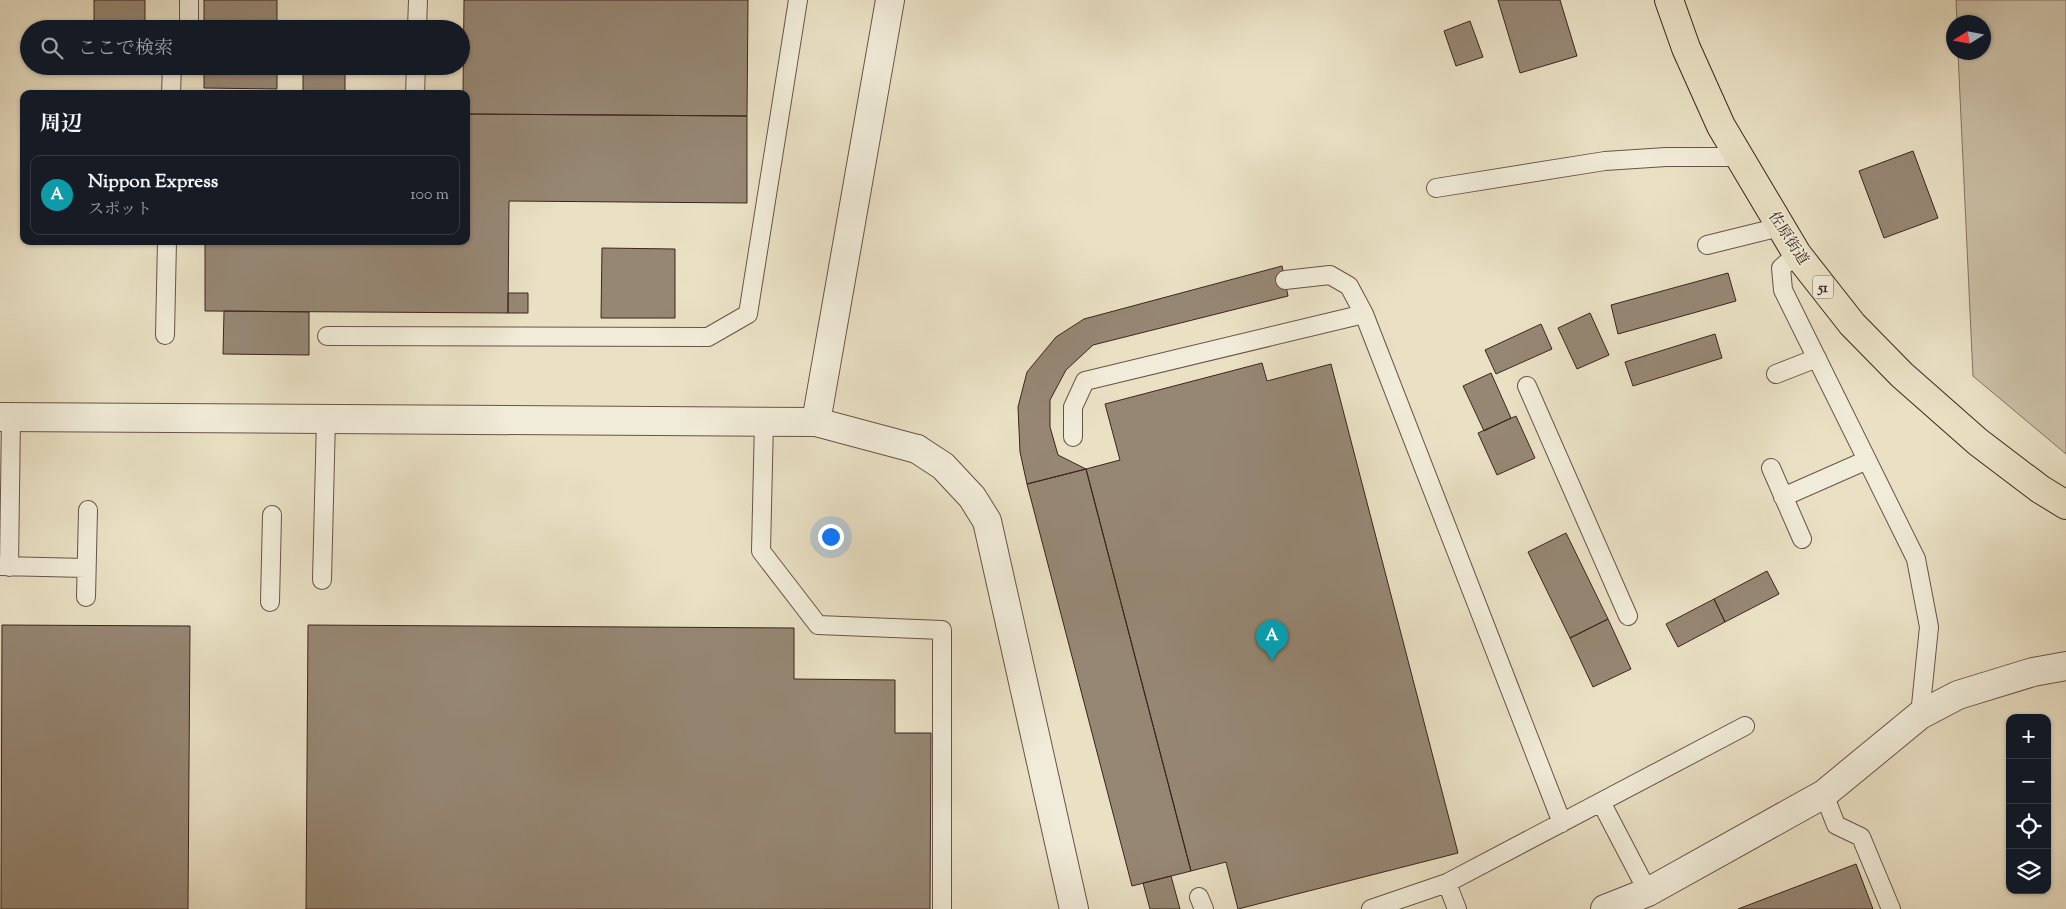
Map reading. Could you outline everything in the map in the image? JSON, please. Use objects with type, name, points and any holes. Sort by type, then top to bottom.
[{"type":"highway","name":"佐原街道","points":[[1670,0],[1686,48],[1721,126],[1797,254],[1852,324],[1902,375],[1978,442],[2040,489],[2066,505]]},
{"type":"street","points":[[816,422],[890,0]]},
{"type":"street","points":[[5,417],[816,422],[917,449],[943,466],[972,497],[987,520],[1074,909]]},
{"type":"street","points":[[1605,909],[1648,892],[1824,794],[1920,715],[1958,695],[2033,672],[2066,666]]},
{"type":"lane","points":[[188,20],[189,0]]},
{"type":"lane","points":[[417,20],[418,0]]},
{"type":"lane","points":[[327,336],[708,337],[748,314],[798,0]]},
{"type":"lane","points":[[172,75],[172,90]]},
{"type":"lane","points":[[415,90],[416,75]]},
{"type":"lane","points":[[1436,188],[1605,161],[1666,157],[1739,157]]},
{"type":"lane","points":[[1707,245],[1780,227]]},
{"type":"lane","points":[[165,335],[168,245]]},
{"type":"lane","points":[[1797,254],[1781,268],[1783,290],[1916,559],[1929,627],[1920,715]]},
{"type":"lane","points":[[1285,280],[1330,276],[1349,286],[1364,314],[1562,823]]},
{"type":"lane","points":[[1073,437],[1073,407],[1085,380],[1364,314]]},
{"type":"lane","points":[[1776,374],[1817,358]]},
{"type":"lane","points":[[1527,386],[1628,616]]},
{"type":"lane","points":[[5,417],[4,566],[86,568]]},
{"type":"lane","points":[[322,580],[326,419]]},
{"type":"lane","points":[[764,421],[761,551],[818,625],[942,630],[942,909]]},
{"type":"lane","points":[[1783,497],[1867,460]]},
{"type":"lane","points":[[1771,468],[1802,539]]},
{"type":"lane","points":[[86,597],[88,510]]},
{"type":"lane","points":[[270,602],[272,515]]},
{"type":"lane","points":[[1371,909],[1447,883],[1745,726]]},
{"type":"lane","points":[[1824,794],[1836,826],[1861,836],[1891,909]]},
{"type":"lane","points":[[1601,802],[1648,892]]},
{"type":"lane","points":[[1447,883],[1457,909]]},
{"type":"shaded area","points":[[1956,0],[2066,0],[2066,454],[1973,376],[1958,60],[1991,60],[1991,15],[1957,15]]},
{"type":"building","points":[[94,0],[145,0],[145,20],[94,20]]},
{"type":"building","points":[[204,0],[277,0],[277,20],[204,20]]},
{"type":"building","points":[[464,0],[748,0],[747,116],[470,114],[470,90],[463,90],[463,75],[470,75],[470,20],[464,20]]},
{"type":"building","points":[[1498,0],[1560,0],[1577,56],[1520,73]]},
{"type":"building","points":[[1470,21],[1483,57],[1456,66],[1444,31]]},
{"type":"building","points":[[204,75],[277,75],[277,89],[204,88]]},
{"type":"building","points":[[303,75],[345,75],[345,90],[303,90]]},
{"type":"building","points":[[470,114],[747,116],[747,203],[509,201],[508,313],[205,311],[205,245],[470,245]]},
{"type":"building","points":[[1913,151],[1938,218],[1884,238],[1859,171]]},
{"type":"building","points":[[602,248],[675,249],[675,318],[601,318]]},
{"type":"building","points":[[1282,266],[1288,296],[1093,345],[1066,370],[1050,400],[1050,427],[1058,455],[1086,469],[1027,484],[1020,452],[1018,407],[1027,372],[1056,337],[1084,319]]},
{"type":"building","points":[[1728,273],[1736,301],[1618,334],[1611,305]]},
{"type":"building","points":[[508,293],[528,293],[528,313],[508,313]]},
{"type":"building","points":[[224,311],[309,312],[309,355],[223,354]]},
{"type":"building","points":[[1590,313],[1609,355],[1577,369],[1558,328]]},
{"type":"building","points":[[1541,324],[1552,349],[1496,374],[1485,350]]},
{"type":"building","points":[[1715,334],[1722,358],[1633,386],[1625,362]]},
{"type":"building","points":[[1262,363],[1267,381],[1331,364],[1458,853],[1238,909],[1226,862],[1191,871],[1086,469],[1120,460],[1105,404]]},
{"type":"building","points":[[1491,373],[1511,418],[1484,431],[1463,386]]},
{"type":"building","points":[[1516,416],[1535,458],[1497,475],[1478,433]]},
{"type":"building","points":[[1086,469],[1191,871],[1132,886],[1027,484]]},
{"type":"building","points":[[1566,533],[1608,619],[1570,638],[1528,552]]},
{"type":"building","points":[[1767,571],[1779,594],[1725,622],[1714,599]]},
{"type":"building","points":[[1714,599],[1725,622],[1678,647],[1666,624]]},
{"type":"building","points":[[1608,619],[1631,669],[1593,687],[1570,638]]},
{"type":"building","points":[[2,625],[190,626],[188,909],[1,909]]},
{"type":"building","points":[[308,625],[794,628],[794,679],[895,680],[895,733],[931,733],[930,909],[306,909]]},
{"type":"building","points":[[1856,864],[1873,909],[1738,909]]},
{"type":"building","points":[[1171,876],[1180,909],[1150,909],[1143,883]]},
{"type":"place","name":"Nippon Express","points":[[1272,661]]}]
